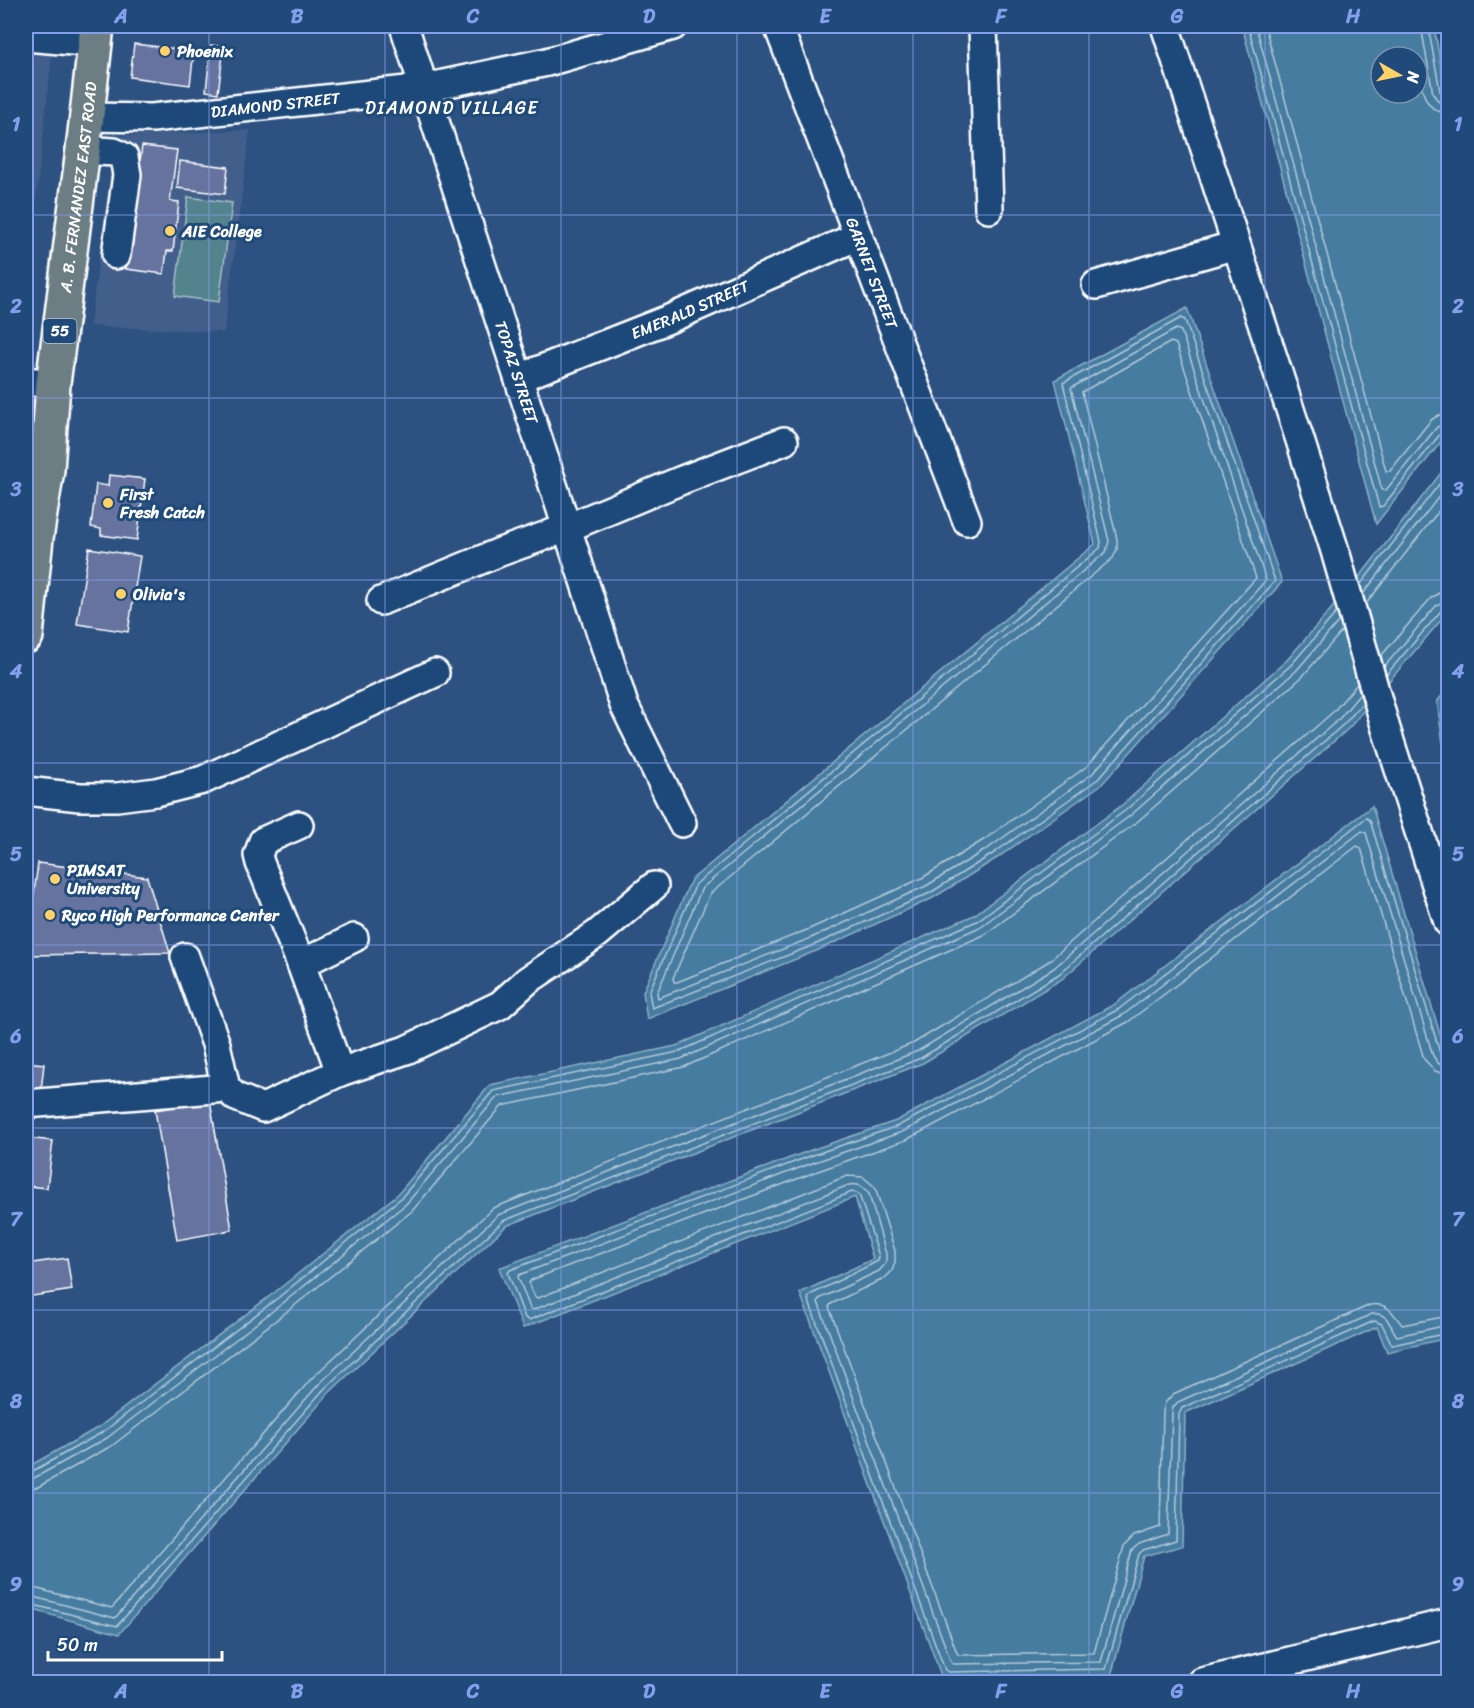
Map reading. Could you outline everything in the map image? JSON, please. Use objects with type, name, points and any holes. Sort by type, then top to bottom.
[{"type":"highway","name":"A. B. FERNANDEZ EAST ROAD","points":[[26,636],[36,538],[47,470],[39,383],[83,150],[96,34]]},
{"type":"street","name":"TOPAZ STREET","points":[[404,26],[624,705],[682,823]]},
{"type":"street","name":"DIAMOND STREET","points":[[87,117],[152,118],[425,88],[547,62],[672,26]]},
{"type":"street","name":"GARNET STREET","points":[[778,26],[967,521]]},
{"type":"street","points":[[983,26],[989,209]]},
{"type":"street","points":[[1165,26],[1335,551],[1386,729],[1449,922]]},
{"type":"street","points":[[26,37],[96,34]]},
{"type":"street","points":[[83,150],[114,152],[124,157],[127,175],[116,255]]},
{"type":"street","name":"EMERALD STREET","points":[[519,378],[669,319],[858,236]]},
{"type":"street","points":[[1096,285],[1236,245]]},
{"type":"street","points":[[381,601],[784,441]]},
{"type":"street","points":[[26,791],[80,797],[117,797],[156,792],[203,780],[435,673]]},
{"type":"street","points":[[299,825],[263,841],[258,855],[340,1072]]},
{"type":"street","points":[[185,957],[216,1044],[226,1088],[236,1097],[263,1108],[340,1072],[406,1050],[500,1005],[528,980],[597,934],[654,886]]},
{"type":"street","points":[[301,964],[354,938]]},
{"type":"street","points":[[26,1104],[226,1088]]},
{"type":"street","points":[[1203,1683],[1449,1623]]},
{"type":"shaded area","points":[[26,26],[55,26],[35,208],[26,207]]},
{"type":"shaded area","name":"AIE College","points":[[250,130],[224,332],[90,326],[115,136]]},
{"type":"green space","points":[[188,197],[232,203],[219,302],[175,296]]},
{"type":"water","points":[[1242,26],[1434,26],[1448,106],[1448,433],[1376,524]]},
{"type":"water","points":[[1187,308],[1282,582],[1102,784],[997,858],[933,898],[816,951],[647,1019],[643,992],[691,880],[1095,544],[1055,380]]},
{"type":"water","points":[[1448,464],[1448,612],[1349,728],[1062,979],[923,1063],[506,1226],[329,1393],[119,1634],[26,1608],[26,1468],[99,1427],[398,1194],[490,1085],[676,1046],[974,915],[1122,805],[1287,660],[1365,570]]},
{"type":"water","points":[[1448,688],[1448,758],[1443,743],[1437,702]]},
{"type":"water","points":[[1372,806],[1448,1061],[1448,1338],[1387,1352],[1377,1327],[1185,1413],[1182,1546],[1144,1556],[1111,1676],[942,1678],[800,1293],[873,1259],[855,1197],[523,1328],[499,1268],[811,1150],[896,1121],[1115,1004]]},
{"type":"building","points":[[134,44],[194,51],[190,85],[130,77]]},
{"type":"building","points":[[211,45],[224,47],[218,93],[206,91]]},
{"type":"building","points":[[142,146],[177,150],[170,201],[179,202],[173,251],[167,251],[164,274],[126,269]]},
{"type":"building","points":[[180,161],[228,167],[225,194],[177,188]]},
{"type":"building","points":[[109,475],[145,479],[137,540],[101,535],[101,529],[91,527],[96,484],[108,486]]},
{"type":"building","points":[[89,548],[140,556],[128,632],[77,624]]},
{"type":"building","points":[[38,863],[147,877],[170,953],[26,955]]},
{"type":"building","points":[[26,1062],[44,1064],[40,1100],[26,1099]]},
{"type":"building","points":[[210,1101],[232,1230],[177,1240],[155,1110]]},
{"type":"building","points":[[26,1138],[53,1141],[47,1188],[26,1186]]},
{"type":"building","points":[[67,1258],[72,1290],[26,1297],[26,1264]]},
{"type":"place","name":"Phoenix","points":[[165,51]]},
{"type":"place","name":"AIE College","points":[[170,231]]},
{"type":"place","name":"First Fresh Catch","points":[[108,503]]},
{"type":"place","name":"Olivia's","points":[[121,594]]},
{"type":"place","name":"PIMSAT University","points":[[55,879]]},
{"type":"place","name":"Ryco High Performance Center","points":[[50,915]]},
{"type":"district","name":"DIAMOND VILLAGE","points":[[452,108]]}]
